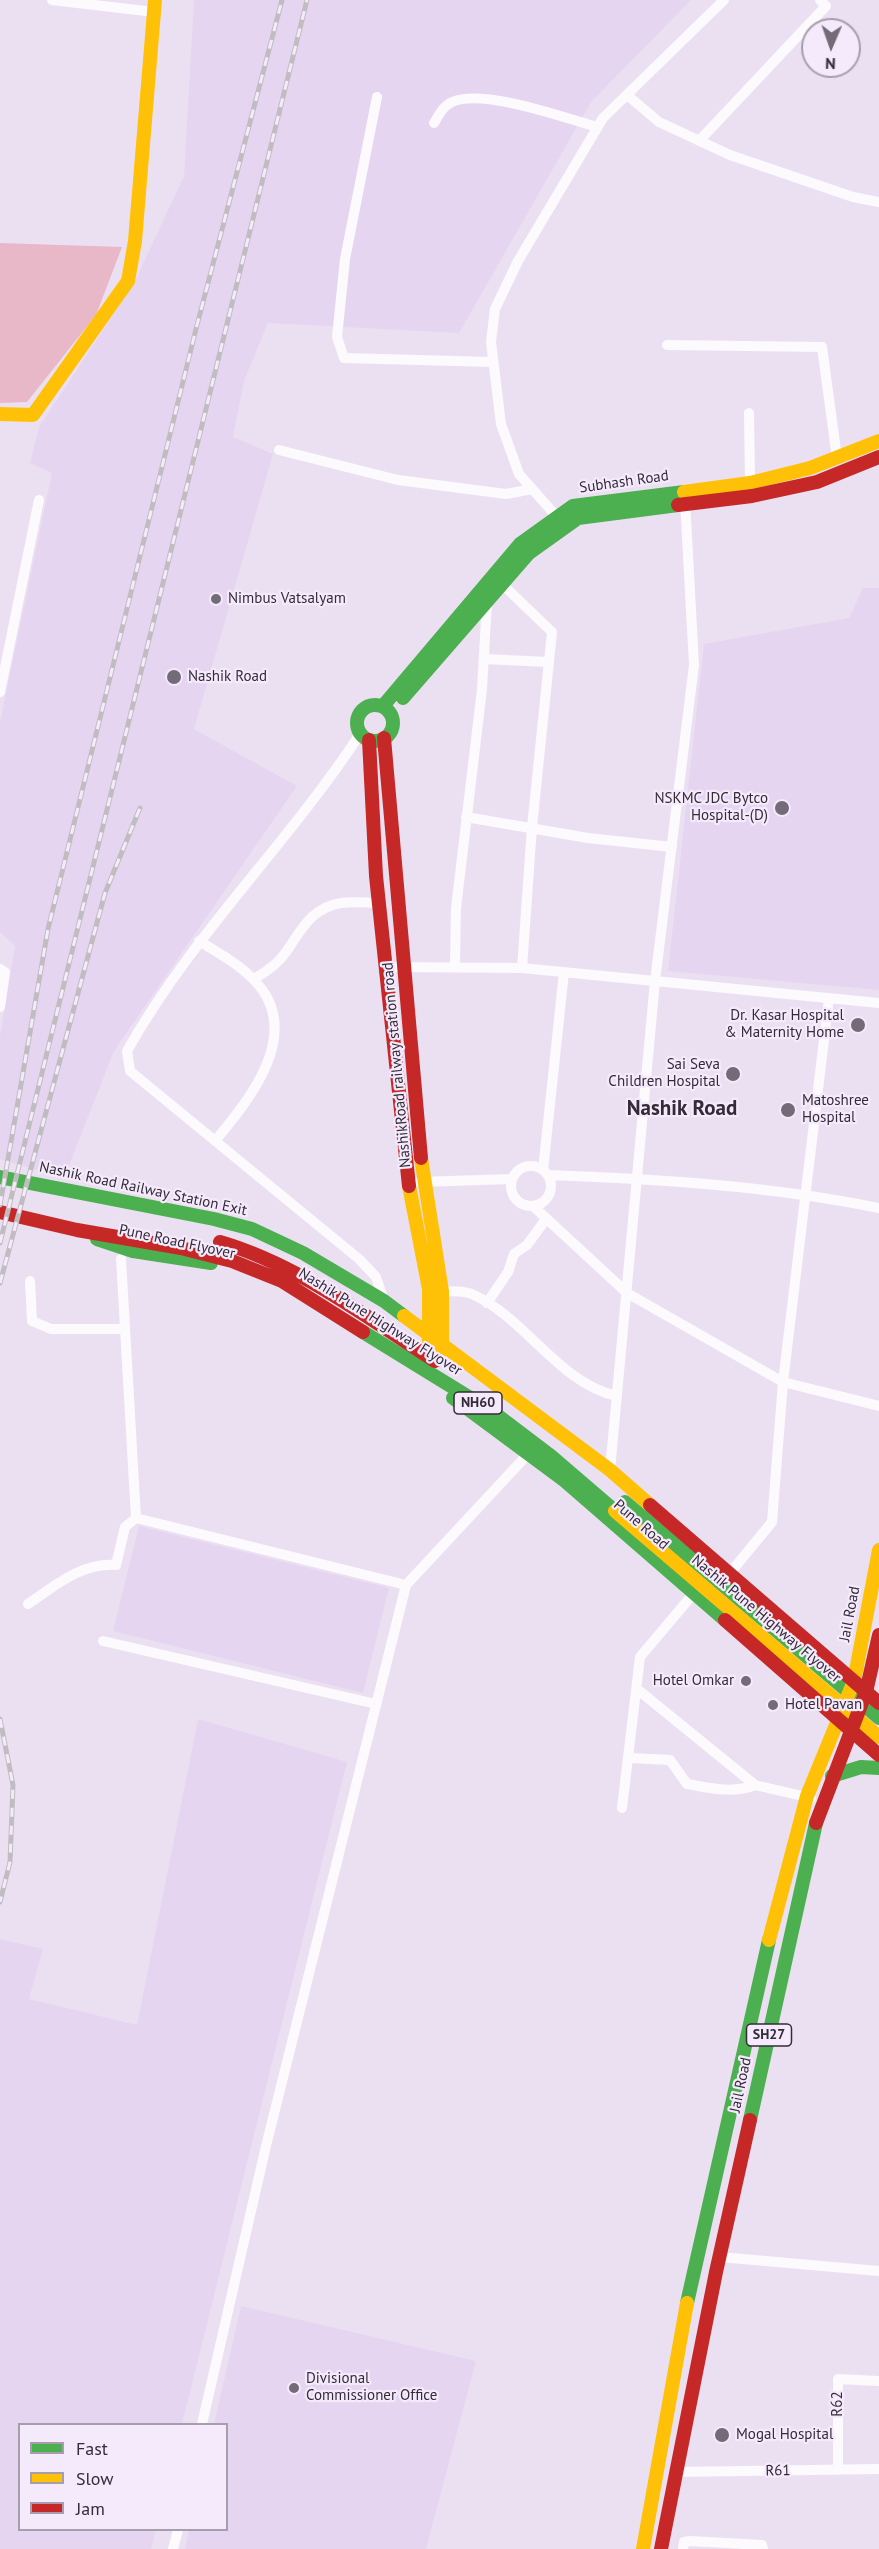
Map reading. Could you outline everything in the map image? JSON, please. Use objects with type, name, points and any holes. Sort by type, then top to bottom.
[{"type":"main road","points":[[0,414],[33,415],[128,281],[135,240],[155,6]]},
{"type":"main road","name":"Subhash Road","points":[[386,709],[487,602],[529,553],[578,518],[750,483],[837,458],[879,441]]},
{"type":"main road","name":"Subhash Road","points":[[386,709],[520,544],[573,506],[684,496],[752,496],[817,482],[879,457]]},
{"type":"main road","points":[[365,737],[384,738],[392,729],[386,709],[368,706],[360,713],[357,723],[365,737],[379,903],[408,1183],[429,1289],[432,1384]]},
{"type":"main road","name":"NashikRoad railway station road","points":[[384,738],[424,1182],[442,1291],[442,1344],[432,1384]]},
{"type":"main road","name":"Nashik Road Railway Station Exit","points":[[0,1177],[252,1228],[303,1253],[384,1301],[610,1470],[879,1703]]},
{"type":"main road","points":[[0,1200],[101,1222],[186,1234]]},
{"type":"main road","name":"Nashik Pune Highway Flyover","points":[[0,1212],[75,1230],[188,1248],[254,1266],[282,1281],[493,1412],[552,1456],[879,1737]]},
{"type":"main road","name":"Pune Road Flyover","points":[[75,1230],[120,1253],[213,1263],[271,1283],[359,1336],[432,1384]]},
{"type":"main road","name":"Nashik Pune Highway Flyover","points":[[207,1239],[258,1253],[296,1272],[505,1405],[550,1438],[879,1719]]},
{"type":"main road","name":"Pune Road","points":[[432,1384],[529,1453],[879,1755]]},
{"type":"main road","name":"Jail Road","points":[[643,2549],[684,2314],[769,1940],[809,1790],[854,1681],[879,1550]]},
{"type":"main road","name":"Jail Road","points":[[661,2549],[720,2257],[821,1802],[866,1692],[879,1635]]},
{"type":"main road","points":[[832,1776],[861,1767],[879,1768]]},
{"type":"street","points":[[52,0],[155,6]]},
{"type":"street","points":[[556,517],[519,474],[501,424],[491,342],[495,309],[518,261],[598,127],[627,95],[724,0]]},
{"type":"street","points":[[699,141],[826,6],[820,0]]},
{"type":"street","points":[[627,95],[659,122],[699,141],[753,163],[853,197],[879,202]]},
{"type":"street","points":[[377,96],[345,259],[337,337],[344,358],[493,362]]},
{"type":"street","points":[[434,123],[441,110],[453,102],[475,99],[521,105],[598,127]]},
{"type":"street","points":[[667,345],[822,347],[837,458]]},
{"type":"street","points":[[749,412],[750,483]]},
{"type":"street","points":[[279,450],[399,480],[506,494],[532,489]]},
{"type":"street","points":[[610,1470],[655,981],[694,665],[684,496]]},
{"type":"street","points":[[0,692],[39,500]]},
{"type":"street","points":[[502,584],[552,632],[532,826],[522,968]]},
{"type":"street","points":[[455,967],[456,908],[484,659],[487,602]]},
{"type":"street","points":[[484,659],[549,662]]},
{"type":"street","points":[[365,737],[199,941],[127,1051],[130,1071],[359,1259],[375,1277],[384,1301]]},
{"type":"street","points":[[466,816],[532,826],[588,838],[672,847]]},
{"type":"street","points":[[254,979],[270,969],[285,953],[302,925],[312,915],[341,903],[379,903]]},
{"type":"street","points":[[199,941],[232,961],[254,979],[267,999],[273,1015],[275,1037],[272,1054],[244,1107],[215,1141]]},
{"type":"street","points":[[386,967],[522,968],[879,1003]]},
{"type":"street","points":[[0,969],[5,972],[0,1007]]},
{"type":"street","points":[[534,1207],[541,1204],[550,1194],[551,1188],[546,1172],[564,972]]},
{"type":"street","points":[[730,1573],[772,1522],[783,1382],[829,998]]},
{"type":"street","points":[[408,1183],[511,1179],[525,1167],[546,1172],[805,1193],[879,1208]]},
{"type":"street","points":[[511,1179],[511,1191],[517,1202],[534,1207],[627,1293],[783,1382],[879,1406]]},
{"type":"street","points":[[487,1303],[508,1272],[513,1254],[527,1245],[546,1219]]},
{"type":"street","points":[[120,1253],[136,1518]]},
{"type":"street","points":[[30,1281],[32,1322],[51,1329],[125,1329]]},
{"type":"street","points":[[442,1291],[466,1292],[487,1303],[587,1386],[617,1396]]},
{"type":"street","points":[[202,2423],[266,2146],[406,1586],[529,1453]]},
{"type":"street","points":[[136,1518],[406,1586]]},
{"type":"street","points":[[28,1604],[73,1574],[102,1564],[116,1565],[125,1527],[136,1518]]},
{"type":"street","points":[[622,1808],[630,1758],[640,1657],[694,1593]]},
{"type":"street","points":[[103,1641],[376,1704]]},
{"type":"street","points":[[637,1689],[755,1785]]},
{"type":"street","points":[[630,1758],[670,1760],[687,1784],[723,1790],[745,1789],[755,1785],[809,1790],[821,1802]]},
{"type":"street","points":[[720,2257],[879,2271]]},
{"type":"street","name":"R62","points":[[838,2470],[838,2379],[879,2381]]},
{"type":"street","name":"R61","points":[[676,2472],[879,2469]]},
{"type":"street","points":[[174,2549],[178,2531]]},
{"type":"street","points":[[683,2549],[685,2542],[710,2546],[762,2545],[763,2549]]},
{"type":"shaded area","points":[[194,0],[691,0],[591,102],[459,333],[268,323],[244,381],[233,437],[273,454],[194,729],[297,786],[114,1051],[64,1178],[0,1159],[0,1036],[15,946],[0,932],[0,722],[52,473],[30,463],[39,427],[134,283],[184,176]]},
{"type":"shaded area","points":[[0,243],[122,247],[96,315],[27,402],[0,403]]},
{"type":"shaded area","name":"NSKMC JDC Bytco Hospital-(D)","points":[[863,588],[879,588],[879,990],[668,971],[704,644],[849,618]]},
{"type":"shaded area","points":[[139,1526],[389,1588],[363,1693],[113,1631]]},
{"type":"shaded area","points":[[198,1719],[347,1762],[182,2423],[18,2423],[18,2531],[156,2531],[151,2549],[0,2549],[0,1939],[43,1949],[29,1999],[137,2025]]},
{"type":"shaded area","points":[[241,2306],[476,2361],[426,2549],[185,2549],[189,2531],[228,2531],[228,2423],[214,2423]]},
{"type":"railway","points":[[0,1205],[48,929],[196,329],[282,0]]},
{"type":"railway","points":[[0,1243],[307,0]]},
{"type":"railway","points":[[0,1283],[105,893],[140,808]]},
{"type":"railway","points":[[0,1719],[13,1785],[10,1862],[0,1902]]},
{"type":"traffic: fast","points":[[383,706],[520,544],[573,506],[684,492]]},
{"type":"traffic: fast","points":[[403,698],[529,553],[578,518],[678,505]]},
{"type":"traffic: fast","points":[[375,705],[388,710],[393,723],[388,736],[375,741],[362,736],[357,723],[362,710],[375,705]]},
{"type":"traffic: fast","points":[[0,1177],[214,1219],[252,1229],[303,1253],[384,1301],[404,1316]]},
{"type":"traffic: fast","points":[[97,1239],[133,1251],[211,1263]]},
{"type":"traffic: fast","points":[[363,1332],[493,1412],[551,1456],[615,1511]]},
{"type":"traffic: fast","points":[[453,1398],[565,1481],[725,1620]]},
{"type":"traffic: fast","points":[[625,1502],[879,1718]]},
{"type":"traffic: fast","points":[[832,1776],[861,1767],[879,1768]]},
{"type":"traffic: fast","points":[[750,2120],[816,1823]]},
{"type":"traffic: fast","points":[[687,2303],[769,1940]]},
{"type":"traffic: slow","points":[[0,414],[33,415],[128,281],[135,241],[155,0]]},
{"type":"traffic: slow","points":[[684,492],[750,483],[810,468],[879,441]]},
{"type":"traffic: slow","points":[[421,1158],[442,1291],[442,1350]]},
{"type":"traffic: slow","points":[[409,1186],[429,1289],[429,1342]]},
{"type":"traffic: slow","points":[[404,1316],[610,1470],[650,1505]]},
{"type":"traffic: slow","points":[[615,1511],[879,1737]]},
{"type":"traffic: slow","points":[[769,1940],[807,1796],[854,1681],[879,1550]]},
{"type":"traffic: slow","points":[[643,2549],[687,2303]]},
{"type":"traffic: jam","points":[[678,505],[752,496],[817,482],[879,457]]},
{"type":"traffic: jam","points":[[384,738],[421,1158]]},
{"type":"traffic: jam","points":[[369,740],[376,876],[409,1186]]},
{"type":"traffic: jam","points":[[0,1212],[77,1230],[181,1248],[232,1261],[282,1281],[363,1332]]},
{"type":"traffic: jam","points":[[220,1242],[249,1252],[305,1278],[435,1361]]},
{"type":"traffic: jam","points":[[650,1505],[879,1703]]},
{"type":"traffic: jam","points":[[725,1620],[879,1755]]},
{"type":"traffic: jam","points":[[816,1823],[866,1692],[879,1635]]},
{"type":"traffic: jam","points":[[661,2549],[716,2272],[750,2120]]},
{"type":"place","name":"Nimbus Vatsalyam","points":[[216,599]]},
{"type":"place","name":"Nashik Road","points":[[174,677]]},
{"type":"place","name":"NSKMC JDC Bytco Hospital-(D)","points":[[782,808]]},
{"type":"place","name":"Dr. Kasar Hospital & Maternity Home","points":[[858,1025]]},
{"type":"place","name":"Sai Seva Children Hospital","points":[[733,1074]]},
{"type":"place","name":"Matoshree Hospital","points":[[788,1110]]},
{"type":"place","name":"Hotel Omkar","points":[[746,1681]]},
{"type":"place","name":"Hotel Pavan","points":[[773,1705]]},
{"type":"place","name":"Divisional Commissioner Office","points":[[294,2388]]},
{"type":"place","name":"Mogal Hospital","points":[[722,2435]]},
{"type":"district","name":"Nashik Road","points":[[682,1109]]}]
